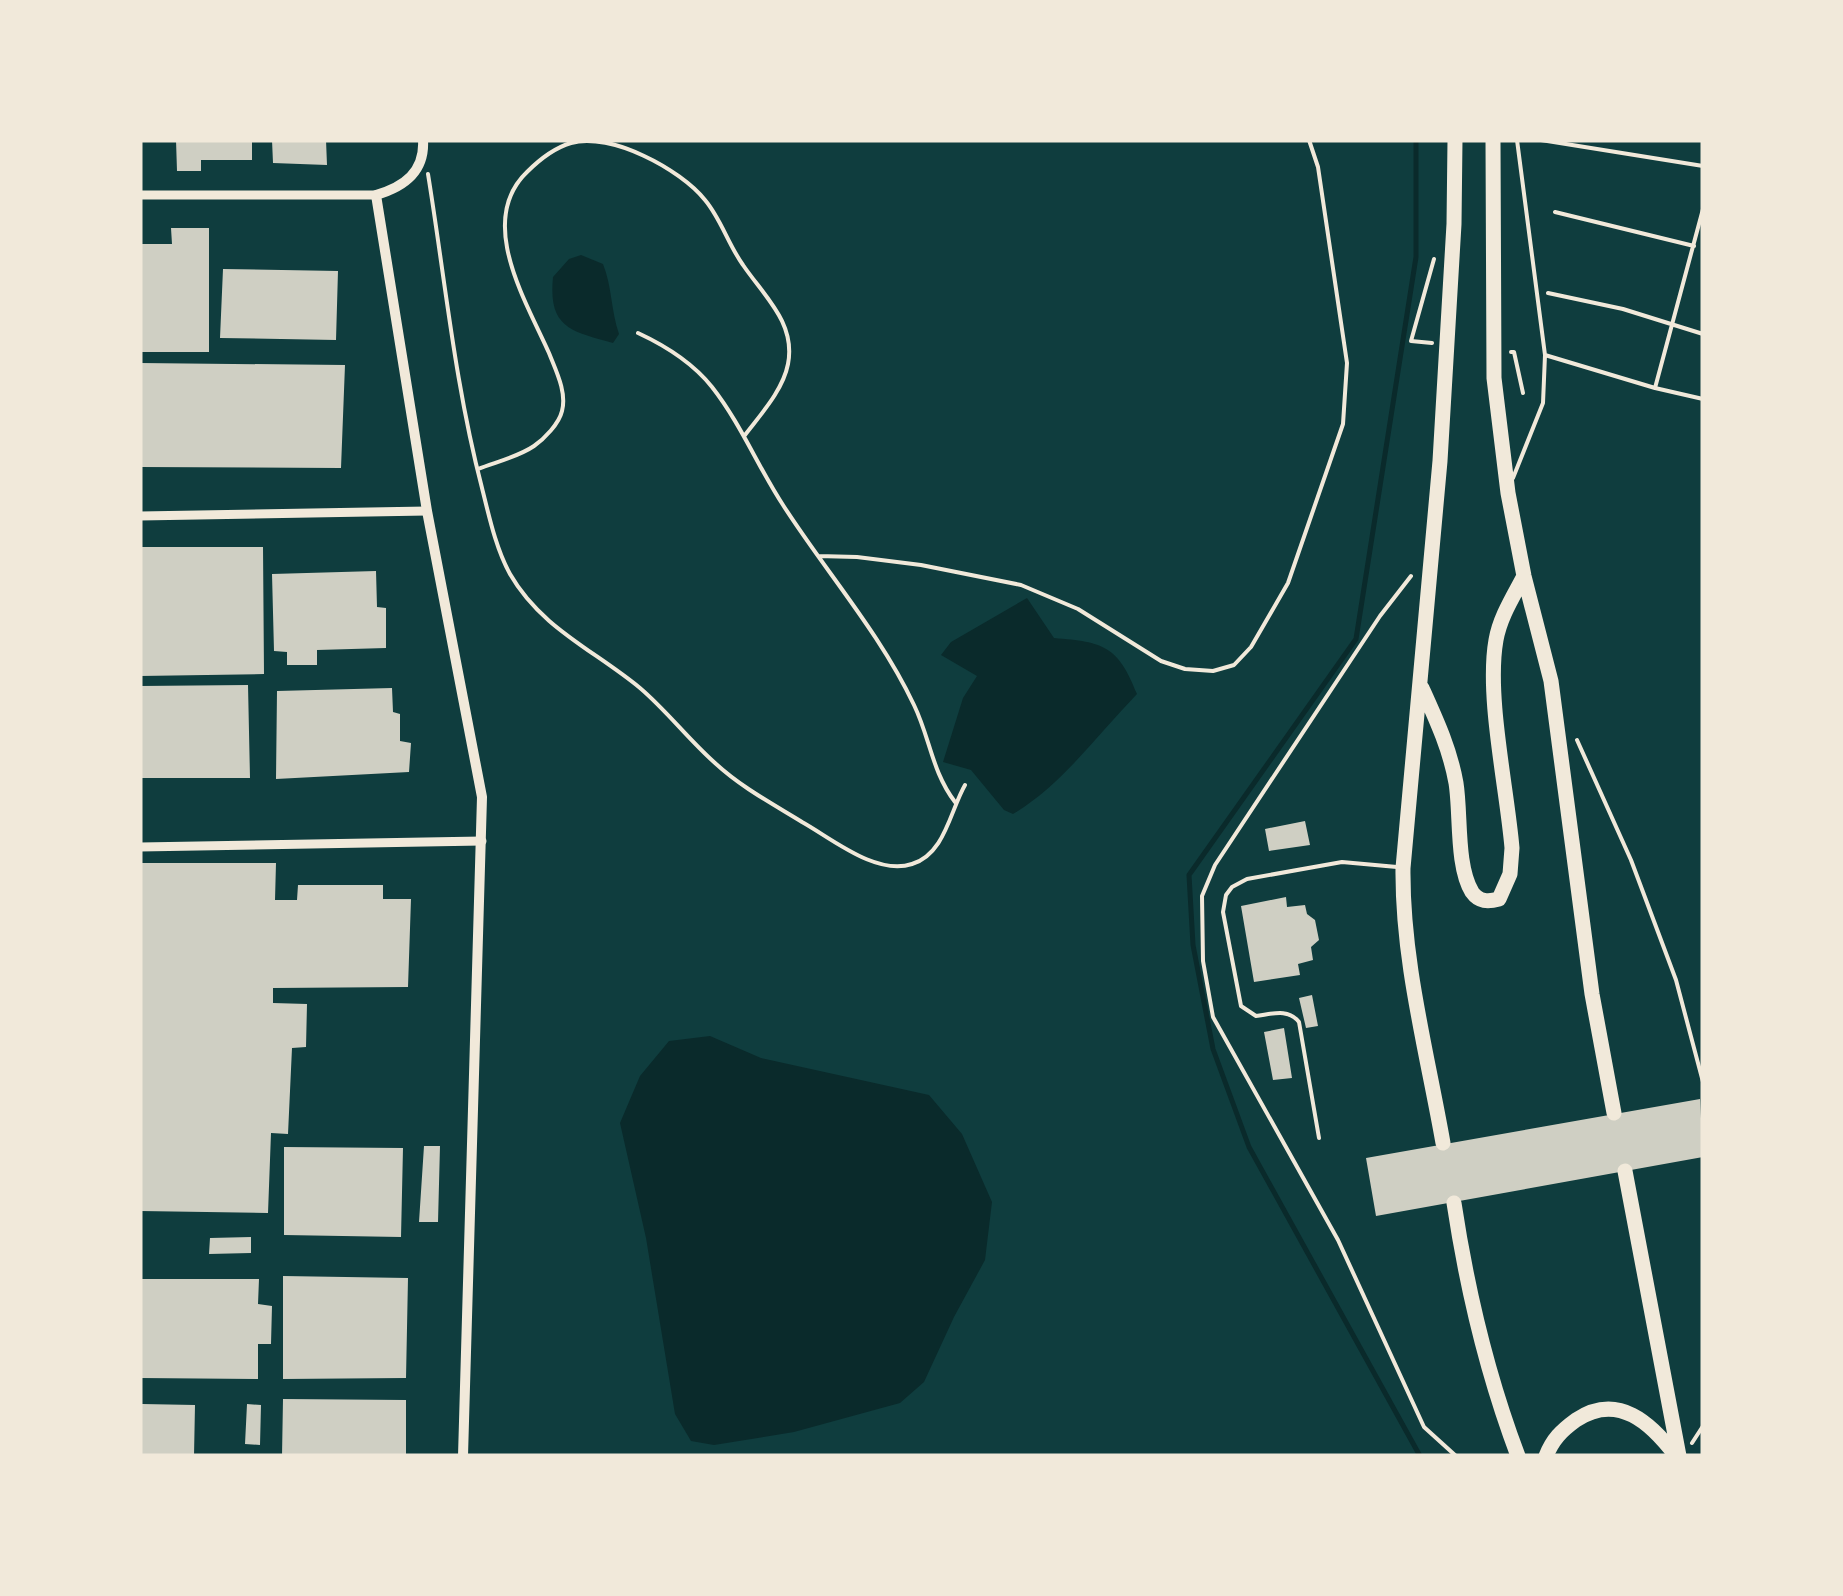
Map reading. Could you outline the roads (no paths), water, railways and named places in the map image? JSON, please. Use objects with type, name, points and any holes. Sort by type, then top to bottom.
[{"type":"highway","points":[[1444,1143],[1402,911],[1446,364],[1455,140]]},
{"type":"highway","points":[[1493,140],[1494,378],[1508,493],[1551,681],[1581,918],[1614,1114]]},
{"type":"highway","points":[[1422,688],[1450,756],[1470,889],[1478,899],[1489,902],[1499,898],[1510,874],[1512,848],[1495,691],[1496,642],[1501,619],[1524,576]]},
{"type":"highway","points":[[1625,1171],[1678,1456]]},
{"type":"highway","points":[[1454,1202],[1486,1358],[1518,1456]]},
{"type":"highway","points":[[1546,1456],[1557,1434],[1589,1412],[1608,1408],[1628,1412],[1645,1422],[1678,1456]]},
{"type":"street","points":[[140,195],[376,195],[404,185],[415,174],[422,160],[423,140]]},
{"type":"street","points":[[376,195],[427,511],[482,797],[463,1456]]},
{"type":"street","points":[[140,516],[427,511]]},
{"type":"street","points":[[140,847],[482,842]]},
{"type":"lane","points":[[1508,493],[1543,404],[1545,355],[1517,140]]},
{"type":"lane","points":[[1541,140],[1703,166]]},
{"type":"lane","points":[[1554,212],[1694,246]]},
{"type":"lane","points":[[1655,388],[1703,212]]},
{"type":"lane","points":[[1691,261],[1703,264]]},
{"type":"lane","points":[[1548,294],[1624,309],[1703,334]]},
{"type":"lane","points":[[1545,355],[1703,400]]},
{"type":"lane","points":[[1319,1138],[1298,1022],[1293,1014],[1256,1016],[1241,1006],[1224,903],[1232,887],[1247,879],[1342,862],[1403,868]]},
{"type":"water","points":[[581,255],[603,264],[619,334],[613,343],[565,325],[554,307],[553,277],[569,259]]},
{"type":"water","points":[[1027,598],[1054,638],[1097,645],[1116,656],[1137,694],[1063,774],[1013,814],[1004,810],[971,770],[943,762],[963,698],[977,676],[941,655],[951,642]]},
{"type":"water","points":[[710,1036],[761,1058],[929,1095],[962,1134],[992,1202],[985,1260],[924,1382],[900,1403],[794,1432],[714,1445],[691,1441],[675,1414],[646,1238],[620,1123],[640,1076],[669,1041]]},
{"type":"waterway","points":[[1416,140],[1416,257],[1356,639],[1189,875],[1193,945],[1213,1049],[1249,1147],[1420,1456]]}]
